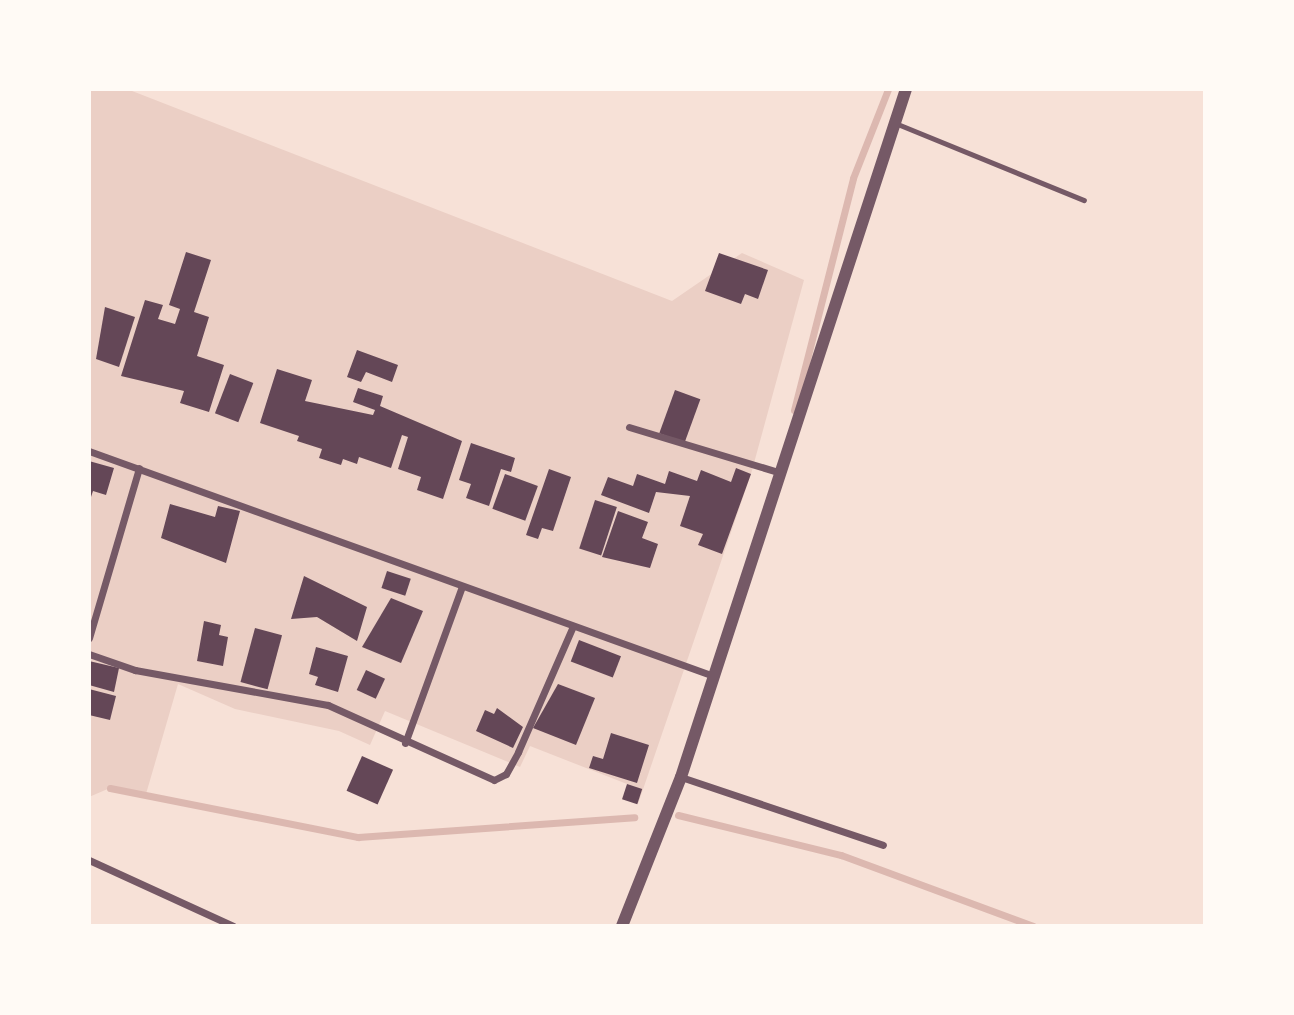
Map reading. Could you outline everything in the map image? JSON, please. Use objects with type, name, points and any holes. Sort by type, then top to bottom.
[{"type":"street","points":[[622,926],[681,777],[711,675],[906,89]]},
{"type":"street","points":[[629,427],[778,472]]},
{"type":"street","points":[[89,452],[711,675]]},
{"type":"street","points":[[89,638],[139,468]]},
{"type":"street","points":[[405,743],[462,586]]},
{"type":"street","points":[[89,654],[135,670],[328,705],[480,777],[506,774],[573,626]]},
{"type":"street","points":[[681,777],[883,845]]},
{"type":"street","points":[[89,860],[233,926]]},
{"type":"lane","points":[[895,122],[1084,200]]},
{"type":"shaded area","points":[[89,89],[127,89],[672,301],[742,253],[804,280],[751,474],[638,804],[627,784],[530,746],[520,767],[385,711],[370,745],[339,731],[235,709],[178,684],[146,794],[110,788],[89,797]]},
{"type":"building","points":[[186,252],[211,260],[194,312],[209,317],[197,356],[224,365],[209,412],[180,403],[184,391],[121,376],[145,300],[163,305],[158,319],[175,324],[180,309],[169,305]]},
{"type":"building","points":[[719,253],[768,270],[758,299],[745,294],[741,304],[705,291]]},
{"type":"building","points":[[105,307],[135,317],[119,367],[96,359]]},
{"type":"building","points":[[357,350],[398,365],[392,382],[366,372],[361,382],[347,377]]},
{"type":"building","points":[[277,369],[312,380],[305,401],[373,415],[375,410],[353,402],[358,388],[383,396],[380,406],[462,441],[443,499],[417,490],[421,477],[398,469],[408,437],[402,435],[391,468],[359,457],[357,464],[343,459],[341,465],[319,458],[322,449],[297,441],[299,436],[260,423]]},
{"type":"building","points":[[230,374],[253,383],[238,422],[215,413]]},
{"type":"building","points":[[675,390],[700,399],[685,442],[659,433]]},
{"type":"building","points":[[471,443],[515,458],[511,472],[501,469],[489,506],[466,498],[471,484],[459,480]]},
{"type":"building","points":[[89,461],[114,468],[106,495],[93,491],[90,500]]},
{"type":"building","points":[[736,468],[751,474],[722,554],[698,545],[703,534],[680,526],[690,496],[656,492],[649,513],[601,495],[608,477],[633,486],[637,474],[665,484],[669,471],[697,481],[701,470],[731,482]]},
{"type":"building","points":[[549,469],[571,477],[553,531],[542,528],[538,539],[526,535]]},
{"type":"building","points":[[505,474],[538,486],[525,521],[492,509]]},
{"type":"building","points":[[595,500],[617,507],[601,556],[579,549]]},
{"type":"building","points":[[170,504],[215,517],[218,506],[240,511],[226,563],[161,538]]},
{"type":"building","points":[[618,511],[648,522],[642,538],[658,544],[650,568],[602,557]]},
{"type":"building","points":[[387,571],[411,579],[405,596],[381,588]]},
{"type":"building","points":[[304,576],[367,607],[357,641],[317,617],[291,619]]},
{"type":"building","points":[[391,598],[423,611],[401,663],[362,647]]},
{"type":"building","points":[[204,621],[221,625],[219,635],[228,637],[223,666],[197,661]]},
{"type":"building","points":[[255,628],[282,635],[268,689],[241,682]]},
{"type":"building","points":[[579,640],[621,656],[613,678],[571,661]]},
{"type":"building","points":[[316,647],[348,656],[338,692],[315,685],[318,677],[309,674]]},
{"type":"building","points":[[89,661],[119,668],[114,692],[89,685]]},
{"type":"building","points":[[366,670],[385,679],[376,699],[357,690]]},
{"type":"building","points":[[558,684],[595,698],[576,745],[533,728]]},
{"type":"building","points":[[89,689],[116,696],[110,720],[89,715]]},
{"type":"building","points":[[497,708],[523,727],[513,748],[476,731],[485,710],[494,714]]},
{"type":"building","points":[[611,733],[649,745],[637,783],[589,768],[593,756],[603,759]]},
{"type":"building","points":[[362,756],[393,770],[378,805],[347,791]]},
{"type":"building","points":[[627,784],[642,789],[637,804],[622,799]]},
{"type":"waterway","points":[[794,410],[853,178],[888,89]]},
{"type":"waterway","points":[[110,788],[358,837],[634,817]]},
{"type":"waterway","points":[[678,815],[841,855],[1033,926]]}]
